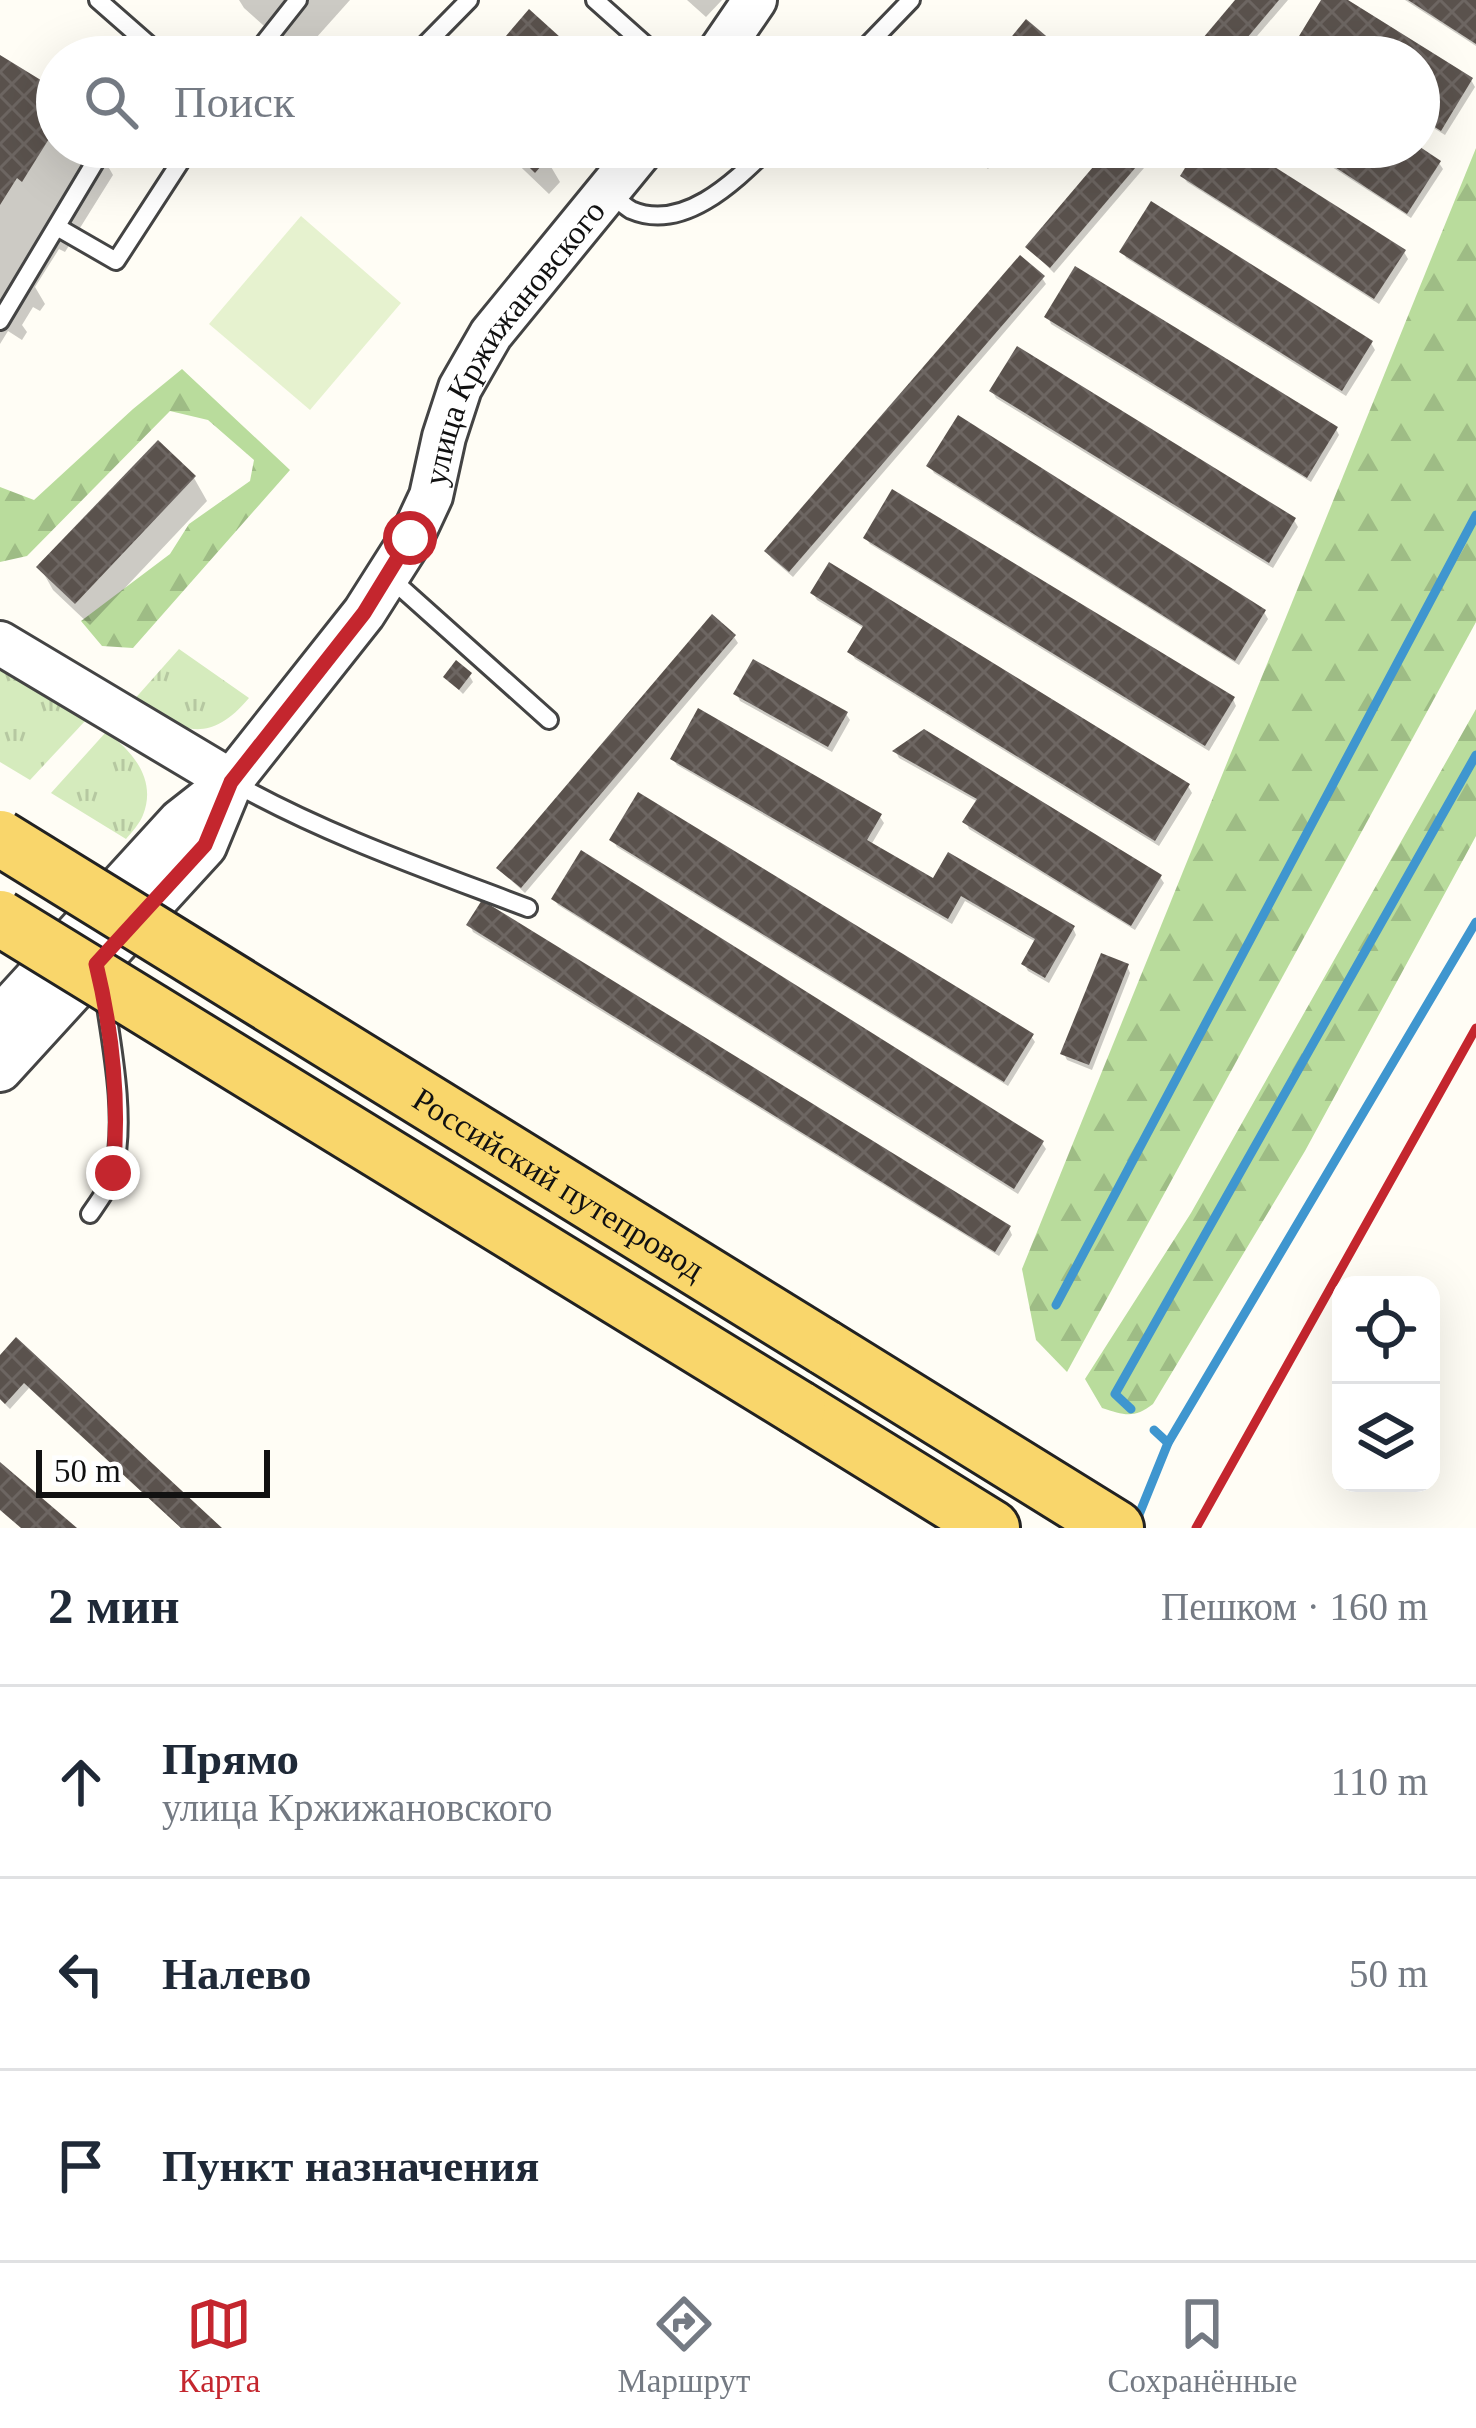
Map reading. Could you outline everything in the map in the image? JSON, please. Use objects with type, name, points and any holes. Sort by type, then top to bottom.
[{"type":"main road","name":"Российский путепровод","points":[[0,838],[1116,1528]]},
{"type":"main road","name":"Российский путепровод","points":[[0,918],[992,1528]]},
{"type":"street","points":[[730,36],[755,0]]},
{"type":"street","name":"улица Кржижановского","points":[[0,1018],[180,821],[231,782],[364,613],[430,496],[460,388],[491,334],[627,168]]},
{"type":"street","points":[[0,643],[231,782]]},
{"type":"street","name":"улица Кржижановского","points":[[0,1070],[205,845],[231,782]]},
{"type":"lane","points":[[270,36],[298,0]]},
{"type":"lane","points":[[433,36],[469,0]]},
{"type":"lane","points":[[595,0],[635,36]]},
{"type":"lane","points":[[876,36],[911,0]]},
{"type":"lane","points":[[106,2],[140,36]]},
{"type":"lane","points":[[0,321],[92,168]]},
{"type":"lane","points":[[57,226],[116,261],[176,168]]},
{"type":"lane","points":[[608,191],[631,210],[668,216],[693,208],[745,168]]},
{"type":"lane","points":[[388,575],[549,720]]},
{"type":"lane","points":[[231,782],[378,852],[528,908]]},
{"type":"lane","points":[[90,1214],[113,1173],[118,1121],[115,1061],[96,964]]},
{"type":"green space","points":[[1476,148],[1476,622],[1067,1372],[1036,1340],[1022,1269]]},
{"type":"green space","points":[[301,216],[401,303],[310,410],[209,324]]},
{"type":"green space","points":[[182,369],[290,470],[133,648],[102,646],[81,621],[170,554],[189,524],[250,481],[254,460],[208,420],[170,411],[27,556],[0,562],[0,487],[34,500]]},
{"type":"green space","points":[[179,649],[249,698],[220,724],[192,729],[179,726],[132,702]]},
{"type":"green space","points":[[0,668],[86,720],[30,780],[0,762]]},
{"type":"green space","points":[[1476,709],[1476,836],[1305,1151],[1153,1404],[1129,1414],[1102,1408],[1085,1379],[1191,1213]]},
{"type":"green space","points":[[106,732],[133,757],[145,778],[143,815],[126,839],[51,793]]},
{"type":"building","points":[[1235,0],[1279,0],[1249,36],[1205,36]]},
{"type":"building","points":[[1321,0],[1348,0],[1406,36],[1299,36]]},
{"type":"building","points":[[1408,0],[1476,0],[1476,44]]},
{"type":"building","points":[[529,9],[559,36],[506,36]]},
{"type":"building","points":[[1026,19],[1046,36],[1012,36]]},
{"type":"building","points":[[0,55],[36,77],[36,160],[0,205]]},
{"type":"building","points":[[1440,57],[1473,78],[1440,130]]},
{"type":"building","points":[[1092,168],[1135,168],[1050,268],[1025,247]]},
{"type":"building","points":[[1185,168],[1276,168],[1406,250],[1374,299],[1180,176]]},
{"type":"building","points":[[1336,168],[1437,168],[1407,214]]},
{"type":"building","points":[[1151,201],[1373,341],[1342,391],[1119,252]]},
{"type":"building","points":[[1020,255],[1045,276],[789,572],[764,551]]},
{"type":"building","points":[[1075,266],[1338,427],[1307,478],[1044,317]]},
{"type":"building","points":[[1017,346],[1296,518],[1269,563],[989,391]]},
{"type":"building","points":[[958,415],[1266,610],[1235,661],[926,466]]},
{"type":"building","points":[[158,440],[196,476],[75,604],[36,567]]},
{"type":"building","points":[[892,489],[1235,697],[1205,746],[863,538]]},
{"type":"building","points":[[829,562],[1190,784],[1155,841],[847,652],[863,626],[810,593]]},
{"type":"building","points":[[712,614],[736,635],[521,888],[496,868]]},
{"type":"building","points":[[753,659],[848,712],[828,747],[733,694]]},
{"type":"building","points":[[456,660],[472,673],[459,690],[443,677]]},
{"type":"building","points":[[698,708],[882,814],[867,840],[933,878],[948,852],[1075,926],[1045,978],[1021,964],[1035,939],[961,896],[948,919],[670,759]]},
{"type":"building","points":[[924,729],[1162,875],[1131,926],[962,822],[977,799],[892,751]]},
{"type":"building","points":[[638,792],[1034,1034],[1004,1082],[609,840]]},
{"type":"building","points":[[581,850],[1044,1141],[1014,1189],[551,899]]},
{"type":"building","points":[[482,900],[1011,1226],[995,1252],[466,925]]},
{"type":"building","points":[[1101,953],[1129,964],[1089,1065],[1060,1054]]},
{"type":"building","points":[[16,1337],[222,1528],[181,1528],[24,1383],[5,1404],[0,1399],[0,1355]]},
{"type":"building","points":[[0,1462],[77,1528],[21,1528],[0,1510]]},
{"type":"waterway","points":[[1056,1305],[1476,515]]},
{"type":"waterway","points":[[1131,1409],[1115,1394],[1476,755]]},
{"type":"waterway","points":[[1136,1522],[1168,1443],[1476,922]]},
{"type":"waterway","points":[[1154,1430],[1168,1443]]},
{"type":"railway","points":[[1196,1528],[1476,1028]]},
{"type":"route","points":[[113,1173],[118,1121],[115,1061],[96,964],[205,845],[231,782],[364,613],[410,538]]}]
